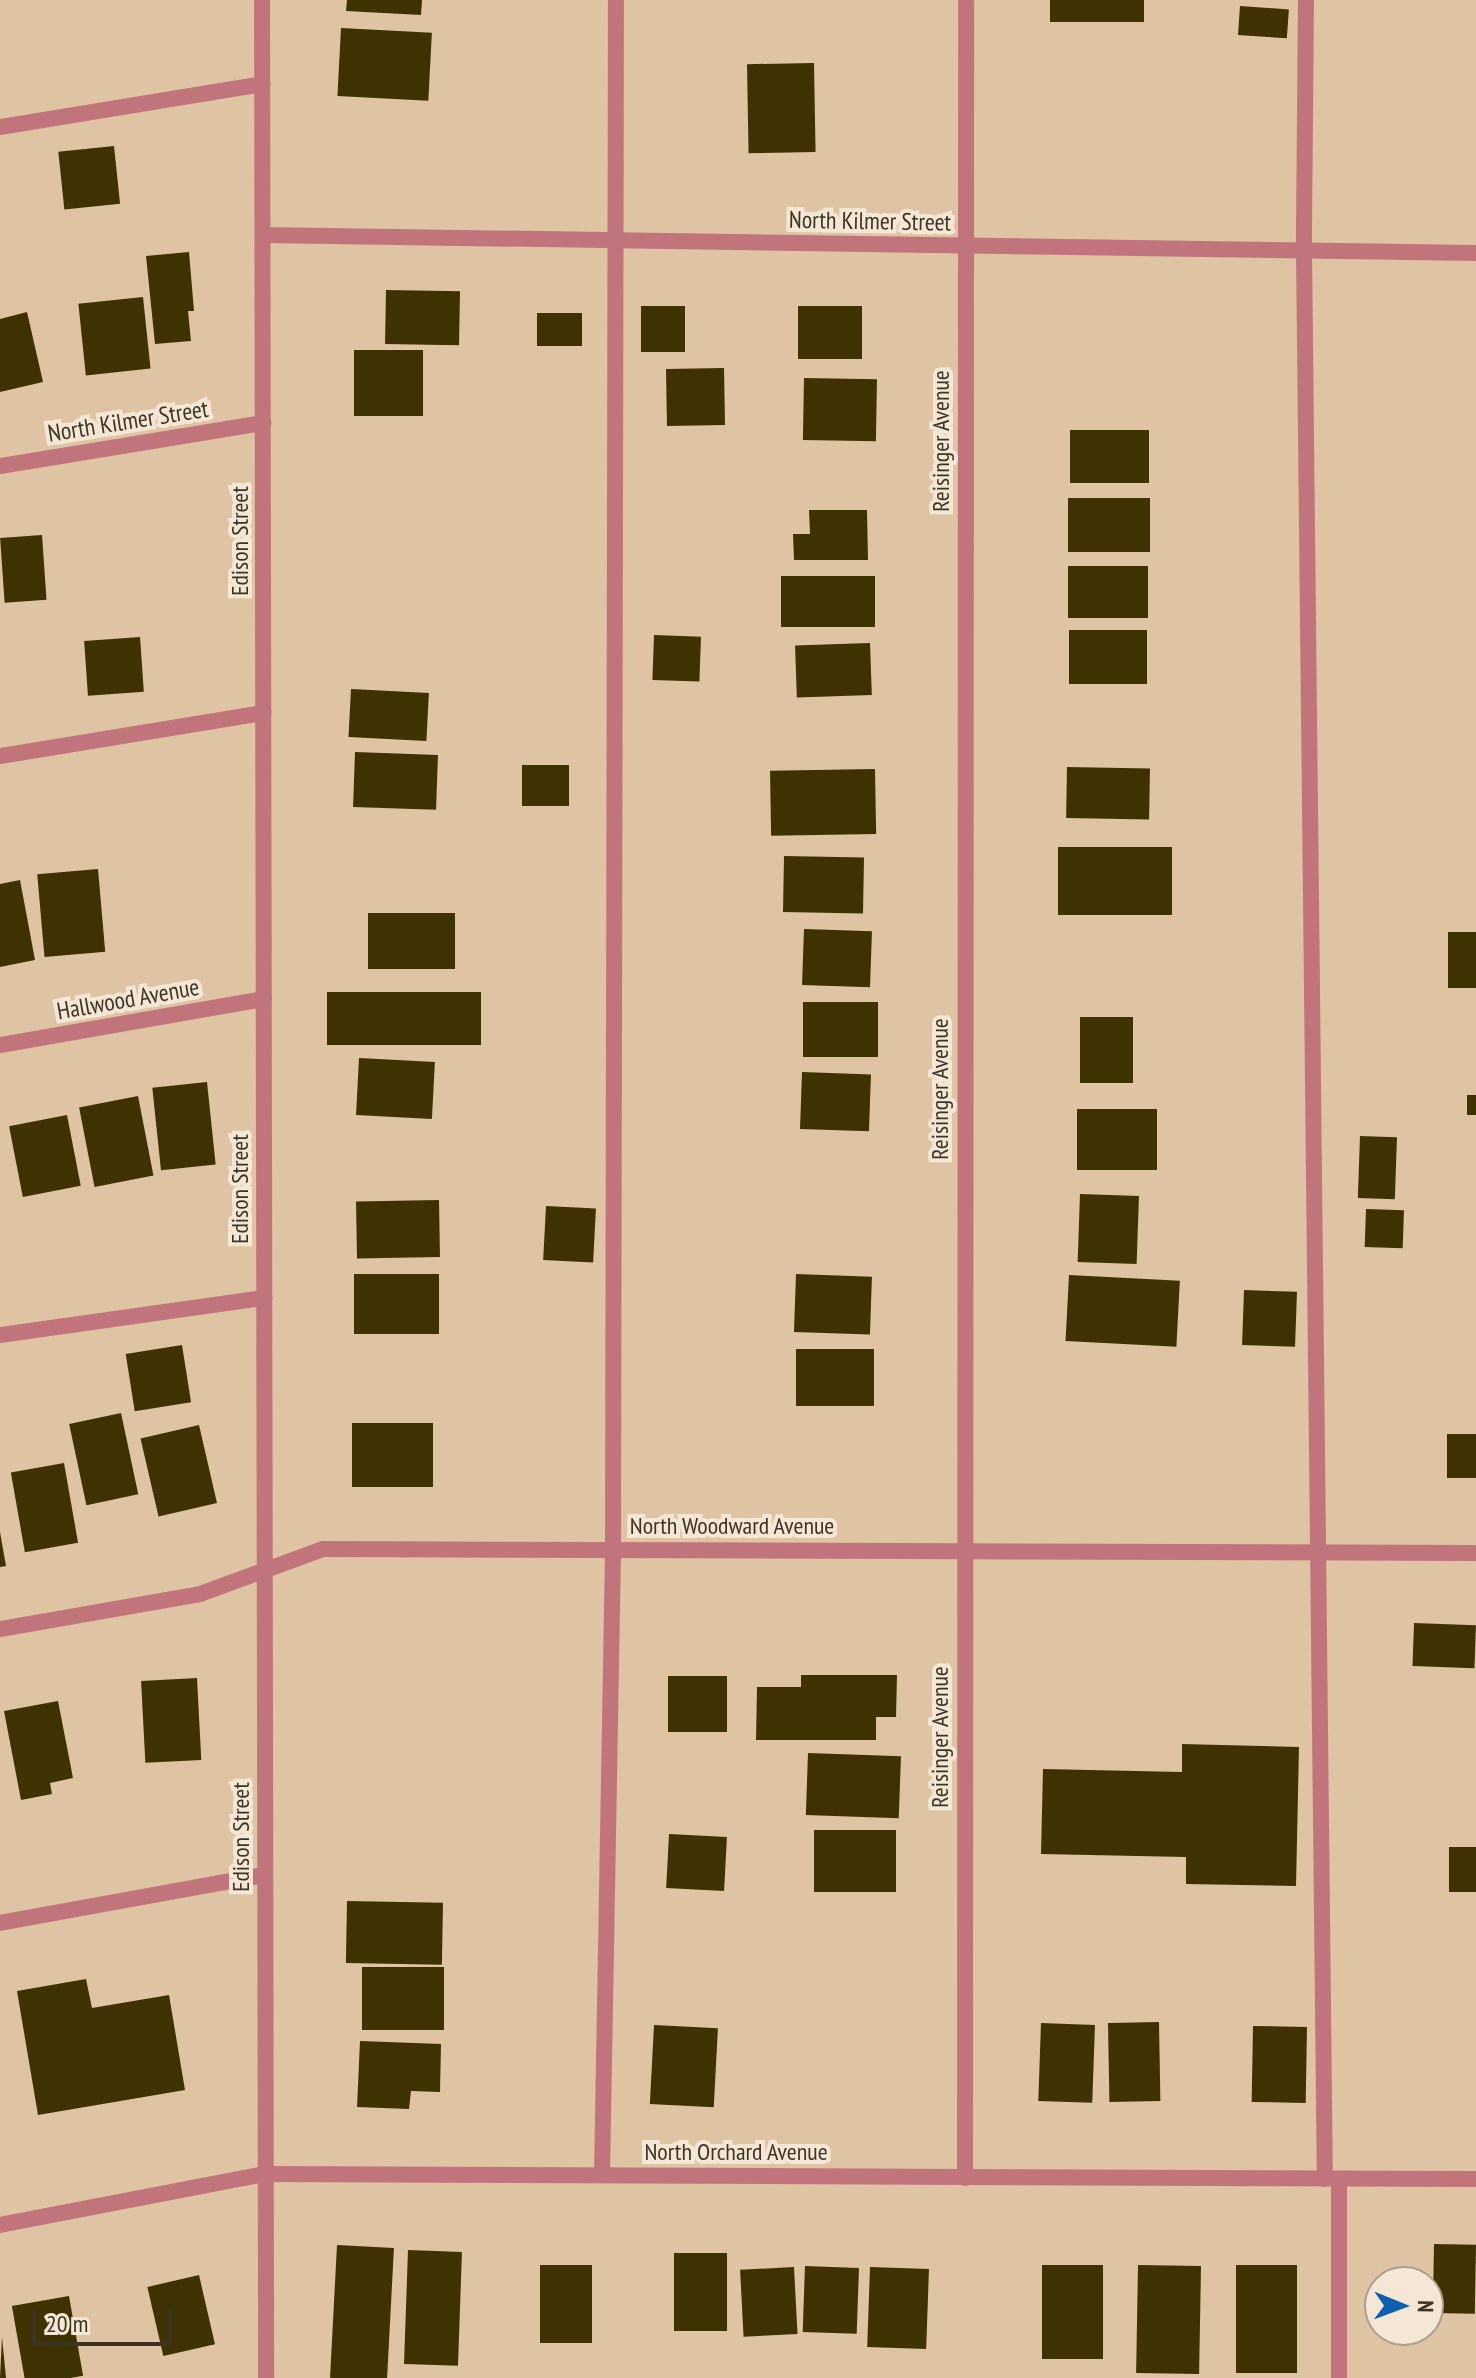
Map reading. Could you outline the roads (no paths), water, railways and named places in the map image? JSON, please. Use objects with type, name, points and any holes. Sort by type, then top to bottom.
[{"type":"street","name":"Edison Street","points":[[262,0],[266,2378]]},
{"type":"street","points":[[602,2175],[613,1550],[616,0]]},
{"type":"street","name":"Reisinger Avenue","points":[[965,2178],[966,0]]},
{"type":"street","points":[[1306,0],[1304,251],[1319,1553],[1339,2378]]},
{"type":"street","points":[[0,127],[262,84]]},
{"type":"street","name":"North Kilmer Street","points":[[264,235],[1476,253]]},
{"type":"street","name":"North Kilmer Street","points":[[0,466],[264,423]]},
{"type":"street","points":[[0,756],[264,713]]},
{"type":"street","name":"Hallwood Avenue","points":[[0,1045],[264,999]]},
{"type":"street","points":[[0,1335],[264,1298]]},
{"type":"street","name":"North Woodward Avenue","points":[[0,1629],[200,1594],[323,1549],[1476,1553]]},
{"type":"street","points":[[0,1923],[265,1875]]},
{"type":"street","name":"North Orchard Avenue","points":[[0,2225],[265,2174],[1476,2179]]}]
